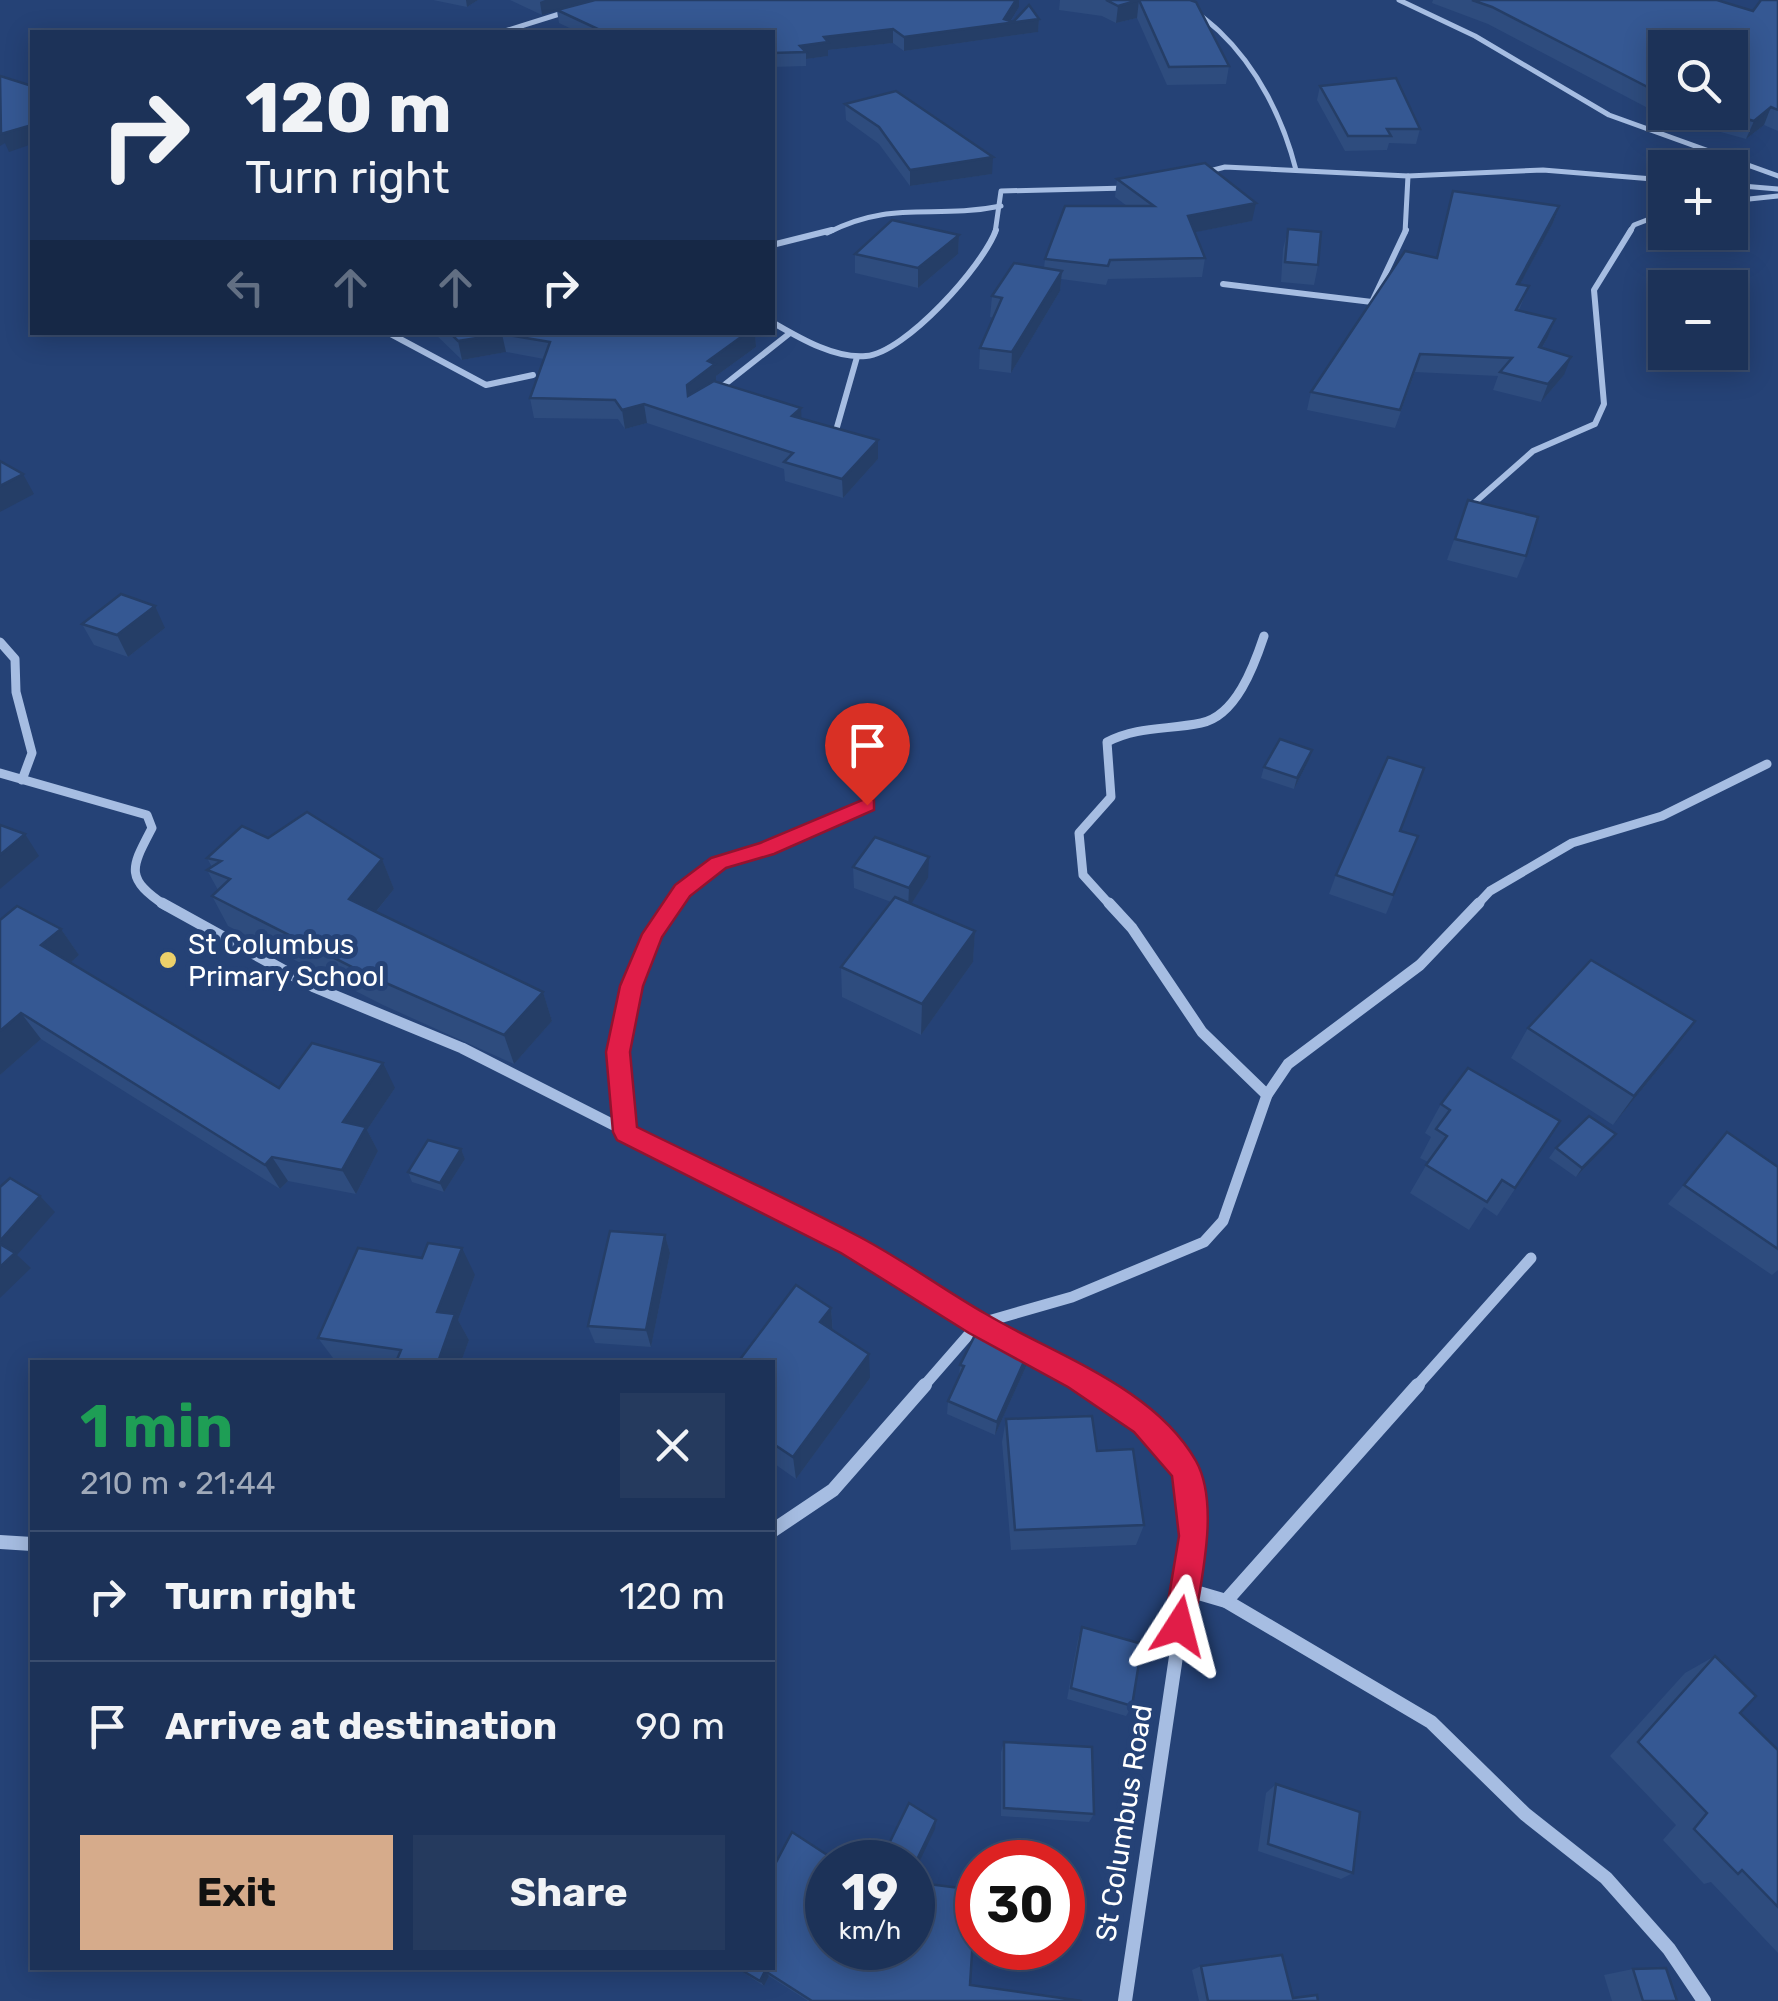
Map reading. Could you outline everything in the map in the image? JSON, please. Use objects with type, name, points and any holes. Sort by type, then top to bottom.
[{"type":"street","points":[[1182,0],[1220,31],[1282,116],[1296,170]]},
{"type":"street","points":[[1399,0],[1475,36],[1610,115],[1778,176]]},
{"type":"street","points":[[509,30],[585,7]]},
{"type":"street","points":[[1187,177],[1226,168],[1408,176],[1543,170],[1648,179]]},
{"type":"street","points":[[1223,284],[1372,302],[1407,229],[1408,176]]},
{"type":"street","points":[[775,324],[790,333],[858,356],[882,352],[968,281],[990,241],[1004,190],[1130,188]]},
{"type":"street","points":[[1748,188],[1778,192]]},
{"type":"street","points":[[1748,198],[1778,192]]},
{"type":"street","points":[[775,244],[826,233],[854,219],[889,210],[966,213],[1000,206]]},
{"type":"street","points":[[1474,504],[1533,451],[1595,424],[1604,404],[1594,290],[1634,226],[1648,220]]},
{"type":"street","points":[[708,398],[790,333]]},
{"type":"street","points":[[392,335],[486,385],[533,375]]},
{"type":"street","points":[[834,434],[858,356]]},
{"type":"street","points":[[1264,636],[1250,678],[1217,715],[1204,722],[1132,730],[1107,742],[1104,756],[1113,790],[1110,802],[1079,833],[1078,858],[1083,875],[1132,928],[1202,1032],[1267,1095]]},
{"type":"street","points":[[0,642],[16,659],[16,692],[32,753],[22,780]]},
{"type":"street","points":[[775,1529],[833,1490],[978,1324],[1072,1297],[1204,1242],[1223,1220],[1267,1095],[1288,1064],[1420,965],[1505,882],[1572,842],[1662,816],[1767,764]]},
{"type":"street","points":[[0,773],[148,815],[152,828],[134,862],[134,876],[145,892],[198,925],[314,988],[462,1048],[850,1244],[995,1333]]},
{"type":"street","points":[[626,1132],[618,1052],[632,986],[652,934],[682,890],[719,863],[767,848],[867,805]]},
{"type":"street","points":[[1226,1602],[1530,1258]]},
{"type":"street","name":"St Columbus Road","points":[[1011,1342],[1078,1378],[1144,1423],[1168,1446],[1186,1472],[1194,1536],[1126,2001]]},
{"type":"street","points":[[0,1542],[30,1544]]},
{"type":"street","points":[[1184,1589],[1226,1602],[1431,1722],[1525,1814],[1606,1878],[1669,1949],[1704,2001]]},
{"type":"building","points":[[595,0],[1016,0],[1004,19],[1013,22],[1029,5],[1039,19],[904,37],[893,29],[824,37],[828,42],[800,46],[806,52],[775,53],[775,30],[600,30],[557,10]]},
{"type":"building","points":[[1106,0],[1139,0],[1118,6]]},
{"type":"building","points":[[1139,0],[1196,2],[1229,66],[1169,67]]},
{"type":"building","points":[[1472,0],[1717,0],[1753,11],[1761,0],[1778,0],[1778,110],[1771,107],[1754,121],[1748,119],[1748,30],[1648,30],[1648,87]]},
{"type":"building","points":[[0,76],[30,85],[30,126],[1,134]]},
{"type":"building","points":[[1396,78],[1420,129],[1387,129],[1391,136],[1348,136],[1320,86]]},
{"type":"building","points":[[896,91],[993,157],[910,170],[879,127],[845,104]]},
{"type":"building","points":[[1205,163],[1256,203],[1188,216],[1205,258],[1110,260],[1108,266],[1045,259],[1065,206],[1154,206],[1117,179]]},
{"type":"building","points":[[1453,191],[1559,206],[1517,284],[1529,286],[1516,310],[1555,319],[1539,347],[1571,357],[1548,384],[1500,372],[1512,358],[1420,354],[1400,410],[1311,392],[1405,251],[1437,258]]},
{"type":"building","points":[[892,220],[959,235],[918,268],[855,254]]},
{"type":"building","points":[[1288,229],[1321,232],[1318,265],[1285,262]]},
{"type":"building","points":[[1014,263],[1062,271],[1012,352],[980,348],[1002,298],[992,296]]},
{"type":"building","points":[[452,335],[496,335],[458,341]]},
{"type":"building","points":[[508,335],[744,335],[708,361],[715,364],[687,385],[688,396],[714,381],[801,408],[792,416],[878,440],[842,479],[784,462],[793,453],[644,404],[622,410],[615,400],[530,398],[550,342]]},
{"type":"building","points":[[0,461],[23,474],[0,486]]},
{"type":"building","points":[[1468,500],[1538,517],[1526,556],[1455,539]]},
{"type":"building","points":[[121,594],[155,606],[117,635],[82,624]]},
{"type":"building","points":[[1280,739],[1312,750],[1297,778],[1264,767]]},
{"type":"building","points":[[1388,757],[1424,768],[1400,831],[1418,836],[1393,895],[1336,875]]},
{"type":"building","points":[[307,812],[382,859],[349,899],[543,992],[504,1035],[370,976],[212,896],[230,879],[207,870],[221,861],[207,858],[242,826],[268,838]]},
{"type":"building","points":[[0,825],[25,834],[0,855]]},
{"type":"building","points":[[875,837],[929,857],[909,888],[853,867]]},
{"type":"building","points":[[895,897],[975,931],[922,1004],[841,967]]},
{"type":"building","points":[[17,906],[61,929],[41,945],[279,1088],[312,1043],[383,1063],[343,1122],[366,1127],[342,1170],[272,1157],[265,1165],[21,1013],[0,1031],[0,920]]},
{"type":"building","points":[[1591,960],[1695,1021],[1634,1096],[1528,1028]]},
{"type":"building","points":[[1468,1068],[1560,1121],[1515,1188],[1502,1180],[1487,1202],[1426,1165],[1447,1136],[1436,1129],[1450,1110],[1441,1104]]},
{"type":"building","points":[[1589,1116],[1616,1134],[1582,1168],[1556,1148]]},
{"type":"building","points":[[1727,1132],[1778,1167],[1778,1249],[1684,1185]]},
{"type":"building","points":[[428,1140],[461,1149],[440,1183],[408,1172]]},
{"type":"building","points":[[10,1178],[40,1196],[0,1241],[0,1187]]},
{"type":"building","points":[[610,1231],[665,1235],[646,1330],[588,1326]]},
{"type":"building","points":[[428,1243],[462,1248],[437,1312],[455,1314],[439,1360],[397,1360],[401,1350],[318,1338],[358,1248],[422,1258]]},
{"type":"building","points":[[0,1244],[15,1253],[0,1267]]},
{"type":"building","points":[[796,1285],[831,1308],[820,1322],[869,1354],[793,1457],[775,1445],[775,1360],[740,1360]]},
{"type":"building","points":[[982,1321],[1031,1346],[997,1422],[948,1401],[964,1366],[960,1365]]},
{"type":"building","points":[[1092,1416],[1097,1451],[1133,1449],[1144,1525],[1015,1530],[1006,1419]]},
{"type":"building","points":[[1082,1627],[1142,1644],[1132,1706],[1071,1688]]},
{"type":"building","points":[[1715,1656],[1756,1696],[1740,1713],[1778,1750],[1778,1907],[1742,1870],[1738,1874],[1694,1829],[1707,1813],[1638,1742]]},
{"type":"building","points":[[1004,1742],[1092,1747],[1094,1814],[1004,1808]]},
{"type":"building","points":[[1276,1784],[1360,1812],[1353,1873],[1268,1844]]},
{"type":"building","points":[[909,1803],[936,1820],[926,1840],[891,1840]]},
{"type":"building","points":[[792,1832],[805,1840],[805,1970],[935,1970],[935,1885],[955,1887],[955,1970],[971,1970],[970,1985],[1082,2001],[812,2001],[765,1971],[760,1981],[741,1970],[775,1970],[775,1864]]},
{"type":"building","points":[[1282,1955],[1293,1998],[1317,1995],[1318,2001],[1208,2001],[1201,1966]]},
{"type":"building","points":[[1666,1968],[1677,2001],[1643,2001],[1633,1969]]},
{"type":"place","name":"St Columbus Primary School","points":[[168,960]]},
{"type":"route","points":[[867,805],[767,848],[719,863],[682,890],[652,934],[632,986],[618,1052],[626,1132],[850,1244],[978,1324],[1078,1378],[1144,1423],[1168,1446],[1186,1472],[1194,1536],[1179,1626]]}]
